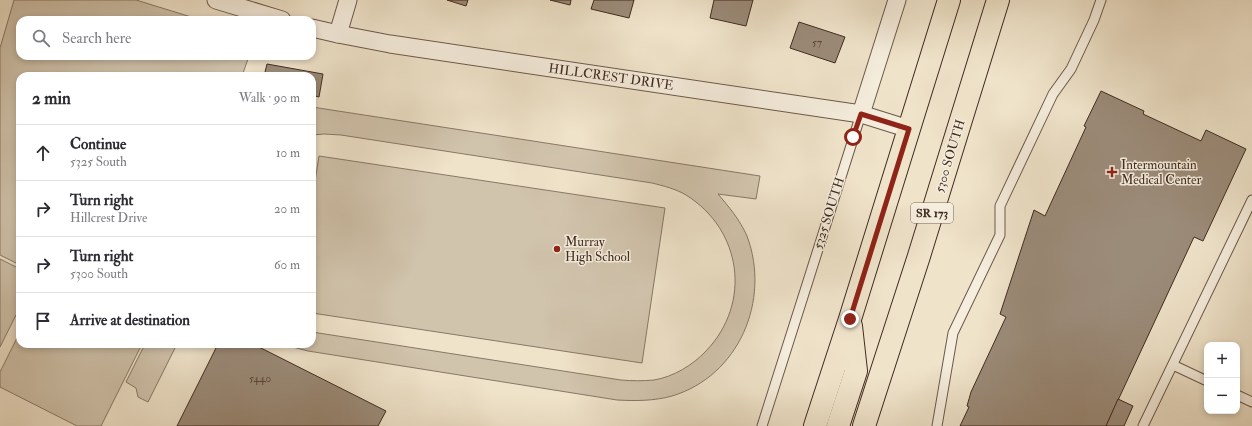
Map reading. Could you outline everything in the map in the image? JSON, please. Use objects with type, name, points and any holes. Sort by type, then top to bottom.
[{"type":"main road","points":[[815,426],[850,319],[949,0]]},
{"type":"main road","name":"5300 SOUTH","points":[[864,426],[919,256],[998,0]]},
{"type":"main road","points":[[838,426],[856,371],[850,319]]},
{"type":"street","points":[[216,0],[269,16]]},
{"type":"street","points":[[338,34],[348,0]]},
{"type":"street","name":"5325 SOUTH","points":[[861,114],[897,0]]},
{"type":"street","name":"HILLCREST DRIVE","points":[[316,29],[338,34],[494,60],[861,114],[909,129]]},
{"type":"lane","points":[[937,426],[953,333],[1000,235],[1000,206],[1053,94],[1071,70],[1094,20],[1101,0]]},
{"type":"lane","name":"5325 SOUTH","points":[[762,426],[861,114]]},
{"type":"lane","points":[[1143,426],[1252,200]]},
{"type":"lane","points":[[1173,365],[1204,380]]},
{"type":"lane","points":[[1240,396],[1252,402]]},
{"type":"shaded area","points":[[14,0],[136,0],[188,16],[16,16],[16,60],[248,60],[243,72],[16,72],[16,263],[0,255],[0,48]]},
{"type":"shaded area","points":[[316,108],[760,176],[756,199],[718,194],[734,214],[744,230],[753,260],[755,285],[751,309],[744,332],[732,353],[715,372],[695,386],[672,396],[652,400],[617,400],[296,348],[316,348],[316,333],[621,380],[654,380],[682,370],[706,351],[721,332],[730,311],[735,290],[734,268],[729,247],[719,227],[705,210],[686,195],[678,191],[652,183],[341,135],[316,135]]},
{"type":"shaded area","points":[[319,156],[665,208],[642,363],[316,314],[316,175]]},
{"type":"shaded area","points":[[0,259],[16,267],[16,315],[0,347]]},
{"type":"shaded area","points":[[16,340],[16,348],[140,348],[101,426],[77,426],[0,387],[0,372]]},
{"type":"shaded area","points":[[143,348],[175,348],[148,402],[138,397],[136,388],[126,382]]},
{"type":"building","points":[[447,0],[468,0],[466,6]]},
{"type":"building","points":[[550,0],[571,0],[570,5]]},
{"type":"building","points":[[594,0],[634,0],[629,18],[591,9]]},
{"type":"building","points":[[714,0],[753,0],[746,26],[710,18]]},
{"type":"building","points":[[799,22],[845,37],[835,63],[790,48]]},
{"type":"building","points":[[267,64],[312,72],[265,72]]},
{"type":"building","points":[[316,73],[323,74],[319,97],[316,96]]},
{"type":"building","points":[[1101,91],[1144,111],[1143,114],[1201,141],[1206,130],[1246,149],[1203,241],[1194,237],[1106,426],[960,426],[969,407],[967,406],[971,392],[1006,317],[1000,314],[1034,210],[1045,216],[1086,127],[1084,126]]},
{"type":"building","points":[[216,348],[261,348],[386,411],[378,426],[177,426]]},
{"type":"building","points":[[1118,399],[1133,406],[1124,426],[1106,426]]},
{"type":"place","name":"Intermountain Medical Center","points":[[1112,172]]},
{"type":"place","name":"Murray High School","points":[[557,249]]},
{"type":"route","points":[[850,319],[909,129],[861,114],[853,137]]}]
